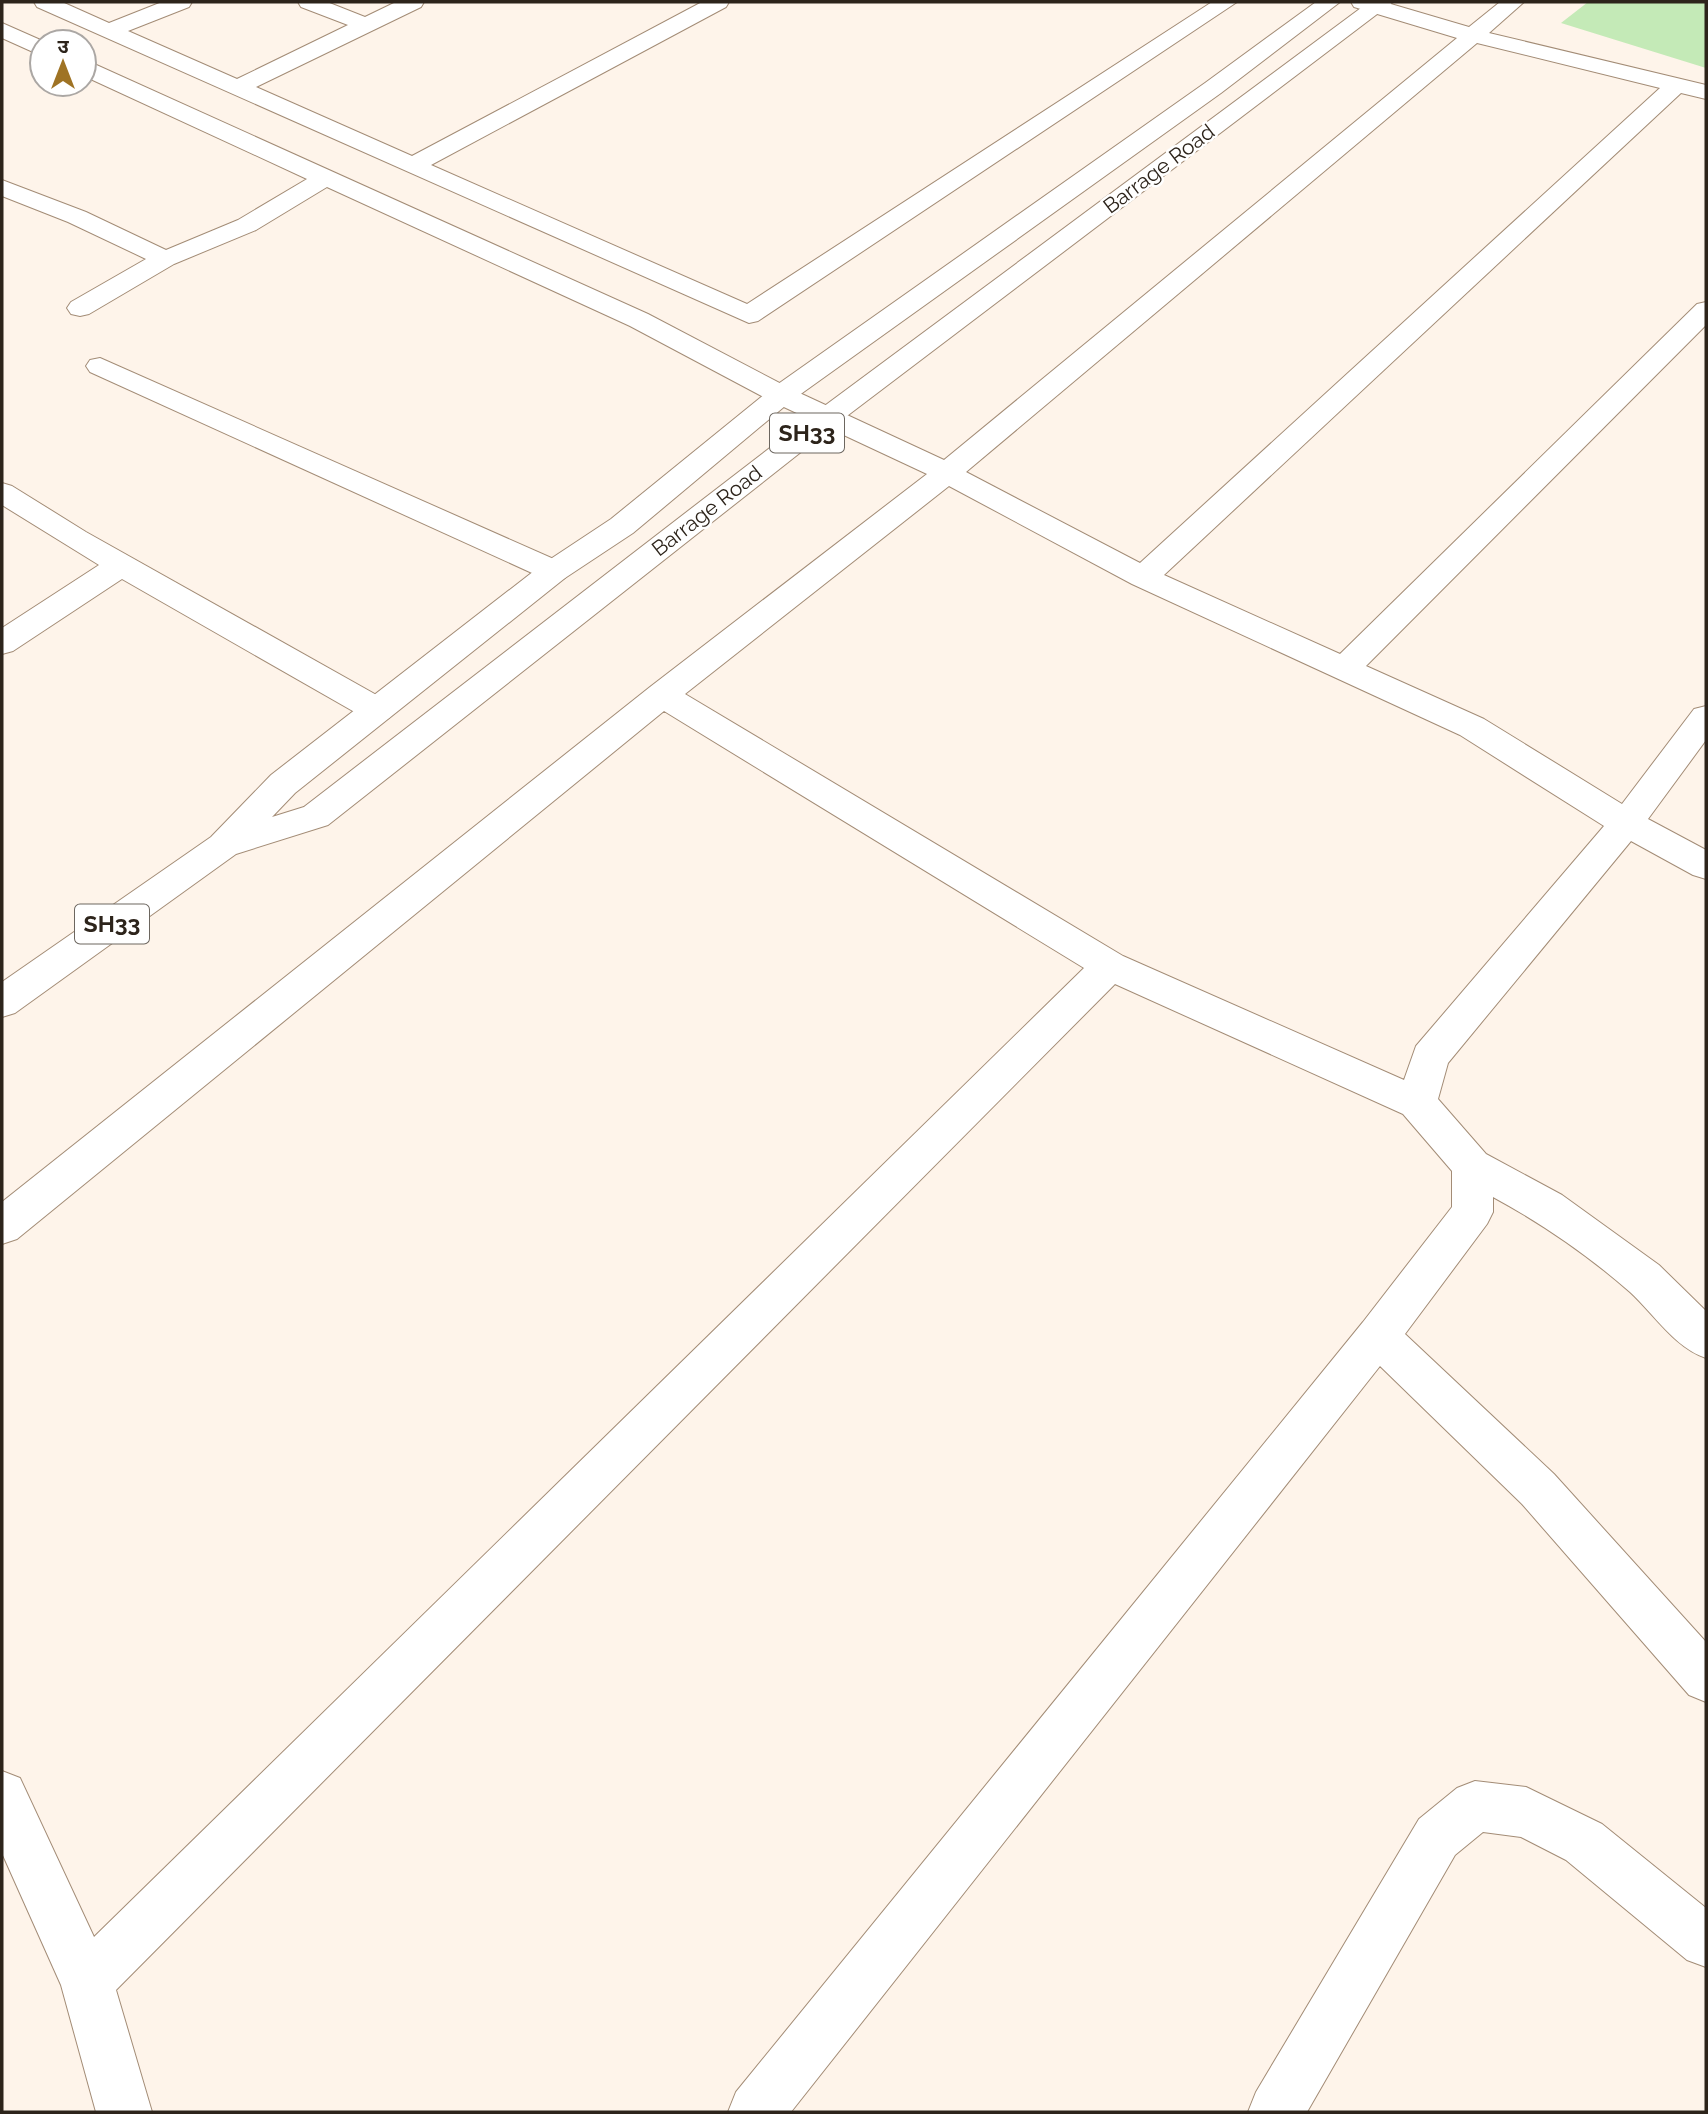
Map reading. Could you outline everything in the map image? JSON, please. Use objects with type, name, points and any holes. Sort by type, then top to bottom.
[{"type":"street","points":[[45,2],[749,315],[1221,2]]},
{"type":"street","points":[[110,30],[181,2]]},
{"type":"street","points":[[309,2],[366,25]]},
{"type":"street","points":[[238,87],[413,2]]},
{"type":"street","points":[[411,166],[719,2]]},
{"type":"street","name":"Barrage Road","points":[[2,1002],[223,846],[283,784],[554,571],[622,526],[781,395],[1213,88],[1329,2]]},
{"type":"street","points":[[2,1226],[662,695],[947,473],[1513,2]]},
{"type":"street","points":[[1374,3],[1471,35],[1706,92]]},
{"type":"street","name":"Barrage Road","points":[[223,846],[316,816],[829,416],[1374,3]]},
{"type":"street","points":[[2,30],[28,42]]},
{"type":"street","points":[[98,74],[639,320],[781,395],[947,473],[1143,577],[1472,727],[1626,823],[1706,866]]},
{"type":"street","points":[[1143,577],[1676,85]]},
{"type":"street","points":[[80,308],[165,259],[247,225],[324,179]]},
{"type":"street","points":[[2,187],[24,206],[165,259]]},
{"type":"street","points":[[1345,668],[1706,310]]},
{"type":"street","points":[[100,366],[554,571]]},
{"type":"street","points":[[2,492],[121,565],[377,710]]},
{"type":"street","points":[[2,643],[121,565]]},
{"type":"street","points":[[662,695],[1110,966],[1417,1103],[1472,1166],[1548,1208],[1644,1278],[1706,1339]]},
{"type":"street","points":[[1417,1103],[1430,1057],[1626,823],[1706,717]]},
{"type":"street","points":[[87,1981],[1110,966]]},
{"type":"street","points":[[756,2112],[1378,1336],[1473,1212],[1472,1166]]},
{"type":"street","points":[[1378,1336],[1538,1489],[1706,1678]]},
{"type":"street","points":[[2,1796],[87,1981],[124,2112]]},
{"type":"street","points":[[1276,2112],[1437,1837],[1475,1806],[1526,1812],[1584,1842],[1706,1941]]},
{"type":"green space","points":[[1588,2],[1706,2],[1706,68],[1561,23]]}]
